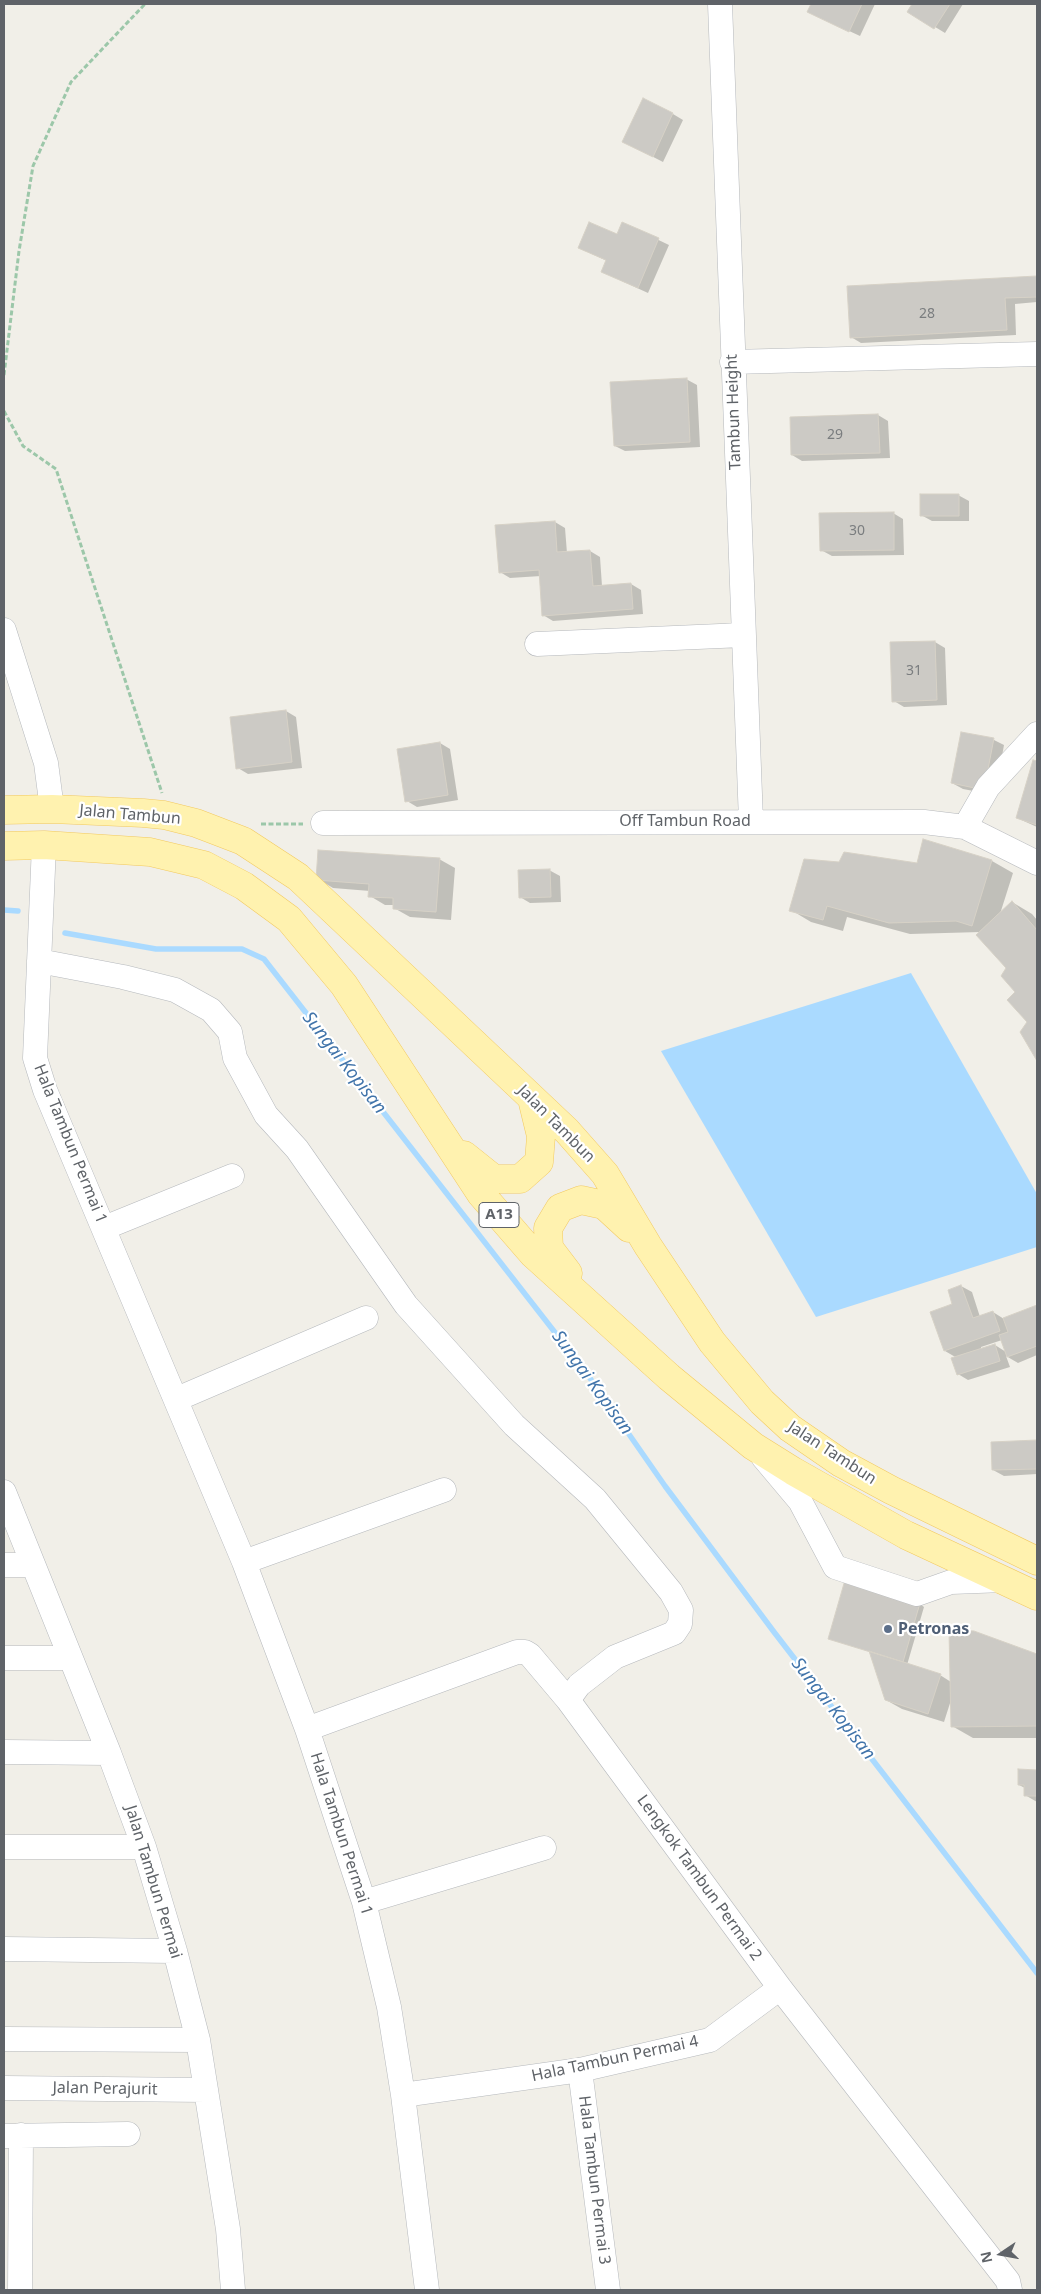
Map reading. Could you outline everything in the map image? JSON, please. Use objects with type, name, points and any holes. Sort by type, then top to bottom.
[{"type":"main road","name":"Jalan Tambun","points":[[4,810],[52,809],[164,815],[196,823],[243,841],[298,877],[567,1131],[605,1174],[648,1246],[712,1342],[762,1402],[790,1428],[840,1463],[1037,1561]]},
{"type":"main road","name":"Jalan Tambun","points":[[4,846],[44,845],[150,852],[204,865],[244,886],[289,920],[344,985],[482,1194],[533,1254],[593,1306],[669,1377],[753,1446],[836,1496],[906,1535],[1037,1596]]},
{"type":"main road","points":[[447,1141],[494,1179],[520,1179],[539,1162],[542,1136],[532,1099]]},
{"type":"main road","points":[[593,1306],[550,1248],[548,1228],[560,1208],[581,1200],[604,1205],[648,1246]]},
{"type":"street","name":"Tambun Height","points":[[720,4],[732,362],[751,821]]},
{"type":"street","points":[[732,362],[1037,354]]},
{"type":"street","points":[[4,630],[46,763],[52,809]]},
{"type":"street","points":[[537,644],[743,635]]},
{"type":"street","points":[[965,826],[988,787],[1037,734]]},
{"type":"street","name":"Off Tambun Road","points":[[323,824],[751,821],[924,822],[965,826],[1037,863]]},
{"type":"street","name":"Hala Tambun Permai 1","points":[[44,845],[35,1058],[45,1090],[177,1398],[244,1562],[307,1729],[364,1902],[389,2007],[404,2095],[427,2290]]},
{"type":"street","points":[[39,961],[123,977],[175,990],[211,1010],[230,1032],[235,1058],[266,1115],[297,1149],[406,1305],[514,1425],[595,1499],[671,1592],[681,1610],[680,1624],[674,1633],[615,1657],[578,1685],[568,1700]]},
{"type":"street","points":[[104,1228],[232,1176]]},
{"type":"street","points":[[177,1398],[366,1318]]},
{"type":"street","points":[[753,1446],[800,1501],[835,1567],[917,1594],[951,1582],[1004,1580]]},
{"type":"street","points":[[244,1562],[444,1490]]},
{"type":"street","name":"Jalan Tambun Permai","points":[[4,1492],[69,1658],[110,1753],[144,1847],[175,1951],[198,2040],[228,2229],[233,2290]]},
{"type":"street","points":[[4,1565],[33,1565]]},
{"type":"street","name":"Lengkok Tambun Permai 2","points":[[307,1729],[518,1652],[525,1652],[530,1655],[568,1700],[780,1988],[1008,2281],[1010,2290]]},
{"type":"street","points":[[4,1658],[69,1658]]},
{"type":"street","points":[[4,1752],[110,1753]]},
{"type":"street","points":[[4,1847],[144,1847]]},
{"type":"street","points":[[364,1902],[544,1848]]},
{"type":"street","points":[[4,1949],[175,1951]]},
{"type":"street","name":"Hala Tambun Permai 4","points":[[404,2095],[580,2070],[710,2040],[780,1988]]},
{"type":"street","points":[[4,2039],[198,2040]]},
{"type":"street","name":"Hala Tambun Permai 3","points":[[580,2070],[608,2290]]},
{"type":"street","name":"Jalan Perajurit","points":[[4,2088],[206,2090]]},
{"type":"street","points":[[20,2290],[12,2136],[128,2134]]},
{"type":"path","points":[[4,375],[19,251],[33,166],[71,82],[145,4]]},
{"type":"path","points":[[4,411],[23,446],[56,469],[156,770],[166,804],[164,815]]},
{"type":"path","points":[[257,824],[323,824]]},
{"type":"water","points":[[911,973],[1037,1194],[1037,1247],[816,1317],[661,1051]]},
{"type":"building","points":[[811,4],[862,4],[849,32],[807,12]]},
{"type":"building","points":[[912,4],[950,4],[934,29],[907,12]]},
{"type":"building","points":[[643,98],[673,113],[653,157],[622,142]]},
{"type":"building","points":[[589,222],[617,234],[622,222],[659,238],[638,288],[601,272],[606,260],[578,248]]},
{"type":"building","points":[[1037,276],[1037,297],[1005,298],[1007,330],[850,338],[847,286]]},
{"type":"building","points":[[687,378],[690,442],[614,446],[610,382]]},
{"type":"building","points":[[878,414],[880,453],[791,455],[790,417]]},
{"type":"building","points":[[920,494],[959,494],[959,516],[920,516]]},
{"type":"building","points":[[894,512],[894,550],[820,551],[819,513]]},
{"type":"building","points":[[555,521],[557,552],[590,550],[593,586],[631,583],[633,609],[542,616],[539,570],[499,573],[495,525]]},
{"type":"building","points":[[935,641],[937,700],[892,702],[890,642]]},
{"type":"building","points":[[286,710],[292,762],[236,769],[230,717]]},
{"type":"building","points":[[961,732],[994,738],[984,790],[951,783]]},
{"type":"building","points":[[440,742],[448,795],[405,802],[397,749]]},
{"type":"building","points":[[1033,760],[1037,761],[1037,825],[1016,818]]},
{"type":"building","points":[[923,839],[992,860],[972,926],[956,921],[889,923],[827,906],[823,920],[789,911],[804,859],[839,862],[844,852],[917,863]]},
{"type":"building","points":[[318,850],[440,858],[436,912],[393,909],[393,898],[368,897],[369,884],[316,880]]},
{"type":"building","points":[[550,869],[551,897],[519,898],[518,870]]},
{"type":"building","points":[[1012,901],[1037,930],[1037,1061],[1020,1032],[1027,1022],[1007,1000],[1015,992],[1001,976],[1006,968],[976,935]]},
{"type":"building","points":[[961,1285],[973,1318],[993,1311],[1000,1331],[944,1351],[930,1312],[952,1304],[948,1290]]},
{"type":"building","points":[[1037,1305],[1037,1346],[1007,1357],[999,1335],[1008,1332],[1003,1318]]},
{"type":"building","points":[[995,1344],[1000,1361],[957,1375],[951,1358]]},
{"type":"building","points":[[1037,1440],[1037,1469],[992,1470],[991,1442]]},
{"type":"building","points":[[845,1580],[920,1603],[903,1662],[828,1639]]},
{"type":"building","points":[[949,1630],[974,1631],[1037,1654],[1037,1726],[951,1727]]},
{"type":"building","points":[[869,1651],[941,1674],[928,1714],[885,1700]]},
{"type":"building","points":[[1018,1769],[1037,1770],[1037,1796],[1024,1796],[1024,1785],[1018,1785]]},
{"type":"waterway","points":[[4,910],[18,911]]},
{"type":"waterway","name":"Sungai Kopisan","points":[[65,933],[156,949],[242,949],[264,959],[585,1371],[665,1486],[774,1632],[1037,1973]]},
{"type":"place","name":"Petronas","points":[[888,1629]]}]
